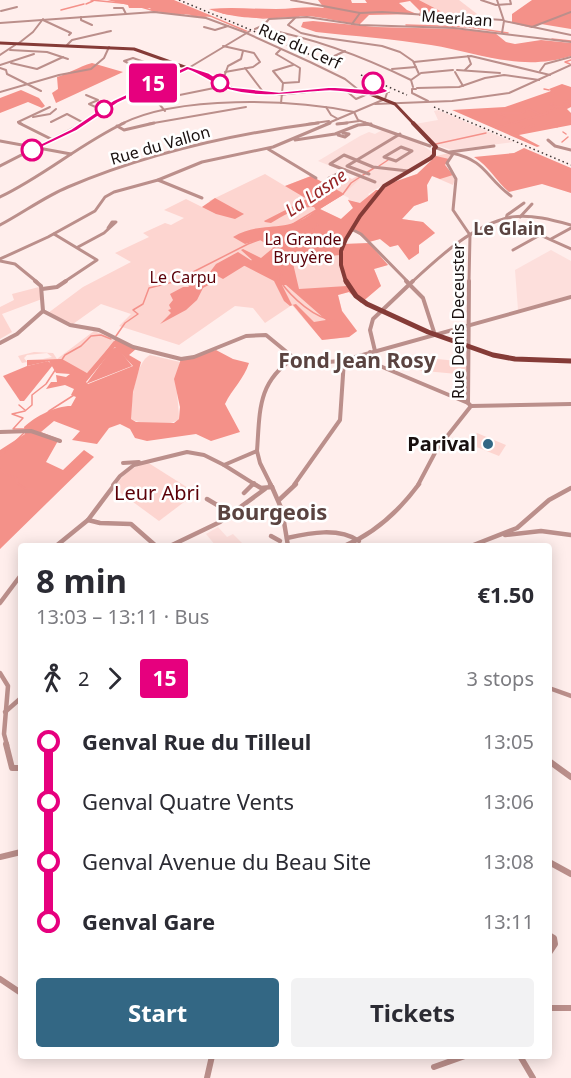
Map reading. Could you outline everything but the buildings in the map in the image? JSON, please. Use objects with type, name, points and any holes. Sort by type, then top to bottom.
[{"type":"main road","points":[[0,43],[134,49],[187,68],[237,90],[282,94],[344,89],[369,93],[395,104],[433,146],[433,157],[380,190],[341,250],[345,280],[357,297],[381,312],[470,346],[508,358],[571,361]]},
{"type":"street","points":[[291,0],[327,9],[360,13],[382,12],[504,20],[571,35]]},
{"type":"street","points":[[481,0],[499,5],[511,4],[510,0]]},
{"type":"street","points":[[497,0],[504,20],[503,33]]},
{"type":"street","points":[[0,29],[3,18],[17,7]]},
{"type":"street","points":[[114,8],[123,8],[126,14]]},
{"type":"street","name":"Rue du Cerf","points":[[3,18],[43,20],[157,12],[202,17],[248,33],[345,79],[360,91]]},
{"type":"street","points":[[532,27],[571,12]]},
{"type":"street","points":[[353,24],[360,13]]},
{"type":"street","points":[[34,20],[48,14]]},
{"type":"street","points":[[81,17],[81,20],[92,25]]},
{"type":"street","points":[[298,18],[288,23],[290,28],[326,38],[395,50],[414,62],[470,56],[550,75]]},
{"type":"street","name":"Meerlaan","points":[[260,28],[269,19],[298,18],[353,24],[454,28],[571,42]]},
{"type":"street","points":[[0,55],[33,32],[43,20]]},
{"type":"street","name":"Rue du Cerf","points":[[43,20],[70,32],[69,35]]},
{"type":"street","name":"Rue du Cerf","points":[[204,27],[215,30],[228,26]]},
{"type":"street","points":[[255,30],[260,28],[279,31],[345,51],[391,69],[411,80],[413,89],[431,102],[442,105],[454,103]]},
{"type":"street","points":[[67,45],[72,40],[106,32]]},
{"type":"street","points":[[0,166],[84,123],[102,110],[151,84],[187,68],[248,33]]},
{"type":"street","points":[[320,44],[326,38]]},
{"type":"street","points":[[223,46],[256,55],[260,62],[256,66],[225,72]]},
{"type":"street","points":[[0,90],[91,69],[104,58],[109,47]]},
{"type":"street","points":[[10,50],[42,51],[68,59]]},
{"type":"street","points":[[281,50],[276,54],[300,68],[299,82],[283,82]]},
{"type":"street","points":[[0,67],[42,51]]},
{"type":"street","points":[[217,81],[223,78],[228,66],[242,59],[243,51]]},
{"type":"street","points":[[330,58],[345,51]]},
{"type":"street","points":[[465,70],[471,64],[470,56]]},
{"type":"street","points":[[11,63],[37,69],[63,57]]},
{"type":"street","points":[[540,71],[550,62],[571,57]]},
{"type":"street","points":[[158,67],[134,58],[124,61],[151,72],[161,80]]},
{"type":"street","points":[[151,72],[168,61]]},
{"type":"street","points":[[414,62],[419,74]]},
{"type":"street","points":[[281,103],[283,82],[273,71],[281,66],[295,65]]},
{"type":"street","points":[[373,104],[431,102],[512,92],[570,65]]},
{"type":"street","points":[[0,67],[6,70],[7,75],[3,76],[41,91]]},
{"type":"street","points":[[245,68],[264,93]]},
{"type":"street","points":[[391,69],[416,68]]},
{"type":"street","points":[[411,80],[419,74],[447,70],[465,70],[539,80]]},
{"type":"street","points":[[456,71],[463,83],[462,86]]},
{"type":"street","points":[[413,89],[462,86],[490,76],[509,75]]},
{"type":"street","points":[[155,100],[157,87],[172,76]]},
{"type":"street","points":[[129,77],[151,84]]},
{"type":"street","points":[[155,100],[224,86]]},
{"type":"street","points":[[0,260],[97,210],[110,194],[158,180],[202,162],[268,149],[385,99],[386,93],[369,93],[356,99],[344,89]]},
{"type":"street","points":[[86,95],[98,100],[90,104]]},
{"type":"street","points":[[155,100],[165,111]]},
{"type":"street","points":[[84,103],[102,110]]},
{"type":"street","points":[[0,197],[32,181],[117,126],[154,113],[281,103],[354,112]]},
{"type":"street","points":[[117,126],[125,129],[251,105]]},
{"type":"street","points":[[50,107],[18,122],[52,140]]},
{"type":"street","points":[[326,107],[338,121],[372,124],[476,159],[486,167],[499,187],[511,195]]},
{"type":"street","points":[[28,118],[56,111]]},
{"type":"street","points":[[354,112],[359,122]]},
{"type":"street","points":[[154,113],[162,121]]},
{"type":"street","points":[[51,122],[67,114],[84,123]]},
{"type":"street","name":"Rue du Vallon","points":[[0,225],[62,189],[131,164],[251,132],[338,121]]},
{"type":"street","points":[[286,141],[341,134],[359,122]]},
{"type":"street","points":[[380,167],[364,172],[347,166],[400,134]]},
{"type":"street","points":[[548,140],[555,146],[571,150]]},
{"type":"street","points":[[0,141],[71,154]]},
{"type":"street","points":[[406,149],[420,142]]},
{"type":"street","points":[[451,152],[494,146]]},
{"type":"street","points":[[401,147],[406,149],[412,151],[396,161],[384,157],[401,147]]},
{"type":"street","points":[[380,148],[391,153]]},
{"type":"street","points":[[268,149],[316,178]]},
{"type":"street","points":[[451,152],[447,163],[456,179],[451,200],[452,210],[456,220],[470,235]]},
{"type":"street","points":[[375,182],[330,164],[345,155],[368,165],[410,172]]},
{"type":"street","points":[[363,177],[368,165]]},
{"type":"street","points":[[329,178],[345,170]]},
{"type":"street","points":[[158,180],[202,198]]},
{"type":"street","points":[[506,219],[507,215],[524,204]]},
{"type":"street","points":[[520,217],[532,204]]},
{"type":"street","points":[[571,226],[520,217],[506,219],[470,235],[373,319],[370,328],[372,352],[380,366],[470,405],[571,404]]},
{"type":"street","points":[[551,239],[571,226]]},
{"type":"street","points":[[78,247],[104,233],[108,228]]},
{"type":"street","points":[[353,230],[361,234],[423,298],[437,333]]},
{"type":"street","points":[[42,289],[57,287],[97,260],[54,234]]},
{"type":"street","name":"Rue Denis Deceuster","points":[[470,235],[470,405]]},
{"type":"street","points":[[513,250],[537,236],[551,239],[571,249]]},
{"type":"street","points":[[0,260],[15,264],[30,275],[42,289],[43,311]]},
{"type":"street","points":[[43,311],[70,324],[111,335],[150,353],[181,359],[194,357],[249,335],[262,334],[294,358],[302,362],[317,364],[344,360],[571,297]]},
{"type":"street","points":[[0,343],[17,334],[43,311]]},
{"type":"street","points":[[288,543],[279,500],[259,462],[257,451],[264,387],[275,370],[294,358]]},
{"type":"street","points":[[279,500],[291,490],[340,420],[344,360]]},
{"type":"street","points":[[353,543],[359,541],[401,508],[422,479],[437,449],[470,405]]},
{"type":"street","points":[[0,432],[31,431],[60,441]]},
{"type":"street","points":[[224,465],[257,451]]},
{"type":"street","points":[[123,463],[187,452],[204,455],[264,489]]},
{"type":"street","points":[[60,543],[88,520],[122,473],[144,461]]},
{"type":"street","points":[[244,493],[254,483]]},
{"type":"street","points":[[179,543],[192,539],[234,515],[264,489],[272,487]]},
{"type":"street","points":[[502,536],[524,524],[554,495],[571,488]]},
{"type":"street","points":[[207,499],[234,515]]},
{"type":"street","points":[[88,520],[100,524],[131,524],[153,543]]},
{"type":"street","points":[[480,543],[502,536],[541,531],[571,535]]},
{"type":"street","points":[[287,537],[332,533],[352,536],[359,541]]},
{"type":"street","points":[[271,536],[280,541]]},
{"type":"street","points":[[0,603],[18,579]]},
{"type":"street","points":[[0,673],[8,686],[4,734],[11,766],[14,769],[18,768]]},
{"type":"street","points":[[552,689],[571,696]]},
{"type":"street","points":[[5,712],[18,701]]},
{"type":"street","points":[[552,763],[571,777]]},
{"type":"street","points":[[0,857],[18,853]]},
{"type":"street","points":[[552,864],[571,874]]},
{"type":"street","points":[[0,979],[18,991]]},
{"type":"street","points":[[552,1008],[571,1008]]},
{"type":"street","points":[[207,1078],[211,1059]]},
{"type":"street","points":[[434,1067],[457,1059]]},
{"type":"street","points":[[522,1059],[533,1078]]},
{"type":"shaded area","points":[[303,22],[376,27],[456,29],[495,33],[506,42],[515,44],[541,40],[571,43],[571,56],[553,60],[518,62],[431,45],[316,32],[301,27]]},
{"type":"shaded area","points":[[438,110],[513,142],[452,150],[436,145],[415,124],[438,120],[434,111]]},
{"type":"shaded area","points":[[384,129],[418,142],[433,155],[368,194],[370,196],[360,203],[348,200],[349,198],[343,195],[360,178],[318,161],[360,136],[369,132],[375,134]]},
{"type":"shaded area","points":[[551,250],[571,261],[571,295],[518,310],[515,270]]},
{"type":"shaded area","points":[[238,252],[252,261],[223,279],[210,272],[216,264]]},
{"type":"shaded area","points":[[207,275],[216,281],[203,288],[197,300],[186,310],[160,324],[171,313],[168,310],[171,309],[169,305],[173,300],[170,294],[183,287],[189,287],[187,284],[196,283],[202,276]]},
{"type":"shaded area","points":[[117,347],[132,366],[86,384],[112,349]]},
{"type":"shaded area","points":[[48,361],[53,365],[24,401],[20,401],[3,376],[27,366]]},
{"type":"shaded area","points":[[218,527],[227,537],[233,534],[242,543],[214,543],[206,534]]},
{"type":"green space","points":[[107,0],[174,0],[248,31],[211,17],[152,11],[150,8],[129,8],[128,5]]},
{"type":"green space","points":[[318,0],[351,0],[352,3],[367,3],[365,0],[419,0],[448,15],[465,17],[419,16],[420,11],[410,1],[399,3],[407,10],[417,14],[369,15],[360,24],[308,16],[243,17],[209,9],[324,8]]},
{"type":"green space","points":[[419,0],[459,0],[481,17],[448,15]]},
{"type":"green space","points":[[532,0],[571,0],[571,29],[541,24],[532,28],[512,23],[512,14]]},
{"type":"green space","points":[[92,63],[123,72],[56,103],[52,93],[58,89],[57,77]]},
{"type":"green space","points":[[562,84],[571,87],[571,107],[567,109],[571,113],[571,125],[519,135],[540,146],[537,147],[452,110],[505,107],[551,91],[549,89]]},
{"type":"green space","points":[[21,90],[39,98],[45,106],[42,108],[28,102],[0,113],[0,98]]},
{"type":"green space","points":[[524,148],[571,168],[571,193],[542,184],[509,192],[474,157],[514,153]]},
{"type":"green space","points":[[449,153],[452,155],[445,164],[455,179],[453,185],[432,176],[427,185],[428,201],[414,206],[402,219],[423,222],[435,233],[419,245],[419,253],[409,260],[398,245],[390,247],[380,239],[369,242],[353,230],[344,244],[369,243],[388,265],[374,269],[381,286],[361,303],[349,292],[338,295],[342,311],[357,331],[349,337],[322,340],[292,305],[265,323],[253,308],[235,306],[179,345],[119,326],[131,314],[101,304],[73,324],[48,313],[83,287],[131,262],[115,253],[149,237],[143,233],[165,223],[171,225],[184,218],[164,210],[186,199],[202,207],[212,202],[209,201],[265,174],[285,186],[311,176],[332,187],[348,177],[352,179],[357,176],[361,178],[344,194],[320,209],[341,219],[353,208],[348,200],[360,203],[376,190],[382,190],[391,183],[417,174],[436,156]]},
{"type":"green space","name":"La Grande Bruyère","points":[[436,156],[449,159],[445,165],[453,175],[440,179],[432,176],[427,185],[428,201],[414,206],[402,219],[423,222],[435,233],[419,245],[419,253],[409,260],[398,245],[390,247],[380,239],[369,242],[353,230],[344,244],[369,243],[388,265],[374,269],[381,286],[361,303],[349,292],[338,295],[342,311],[357,331],[349,337],[322,340],[293,305],[290,306],[284,301],[274,281],[243,265],[252,260],[241,250],[261,258],[273,248],[260,240],[245,244],[233,237],[254,229],[294,223],[316,210],[314,207],[302,208],[271,223],[265,222],[307,199],[285,186],[311,176],[341,192],[344,194],[320,209],[341,219],[353,208],[348,200],[360,203],[376,190],[382,190],[391,183],[417,174]],"holes":[[[341,255],[347,286],[299,289],[292,259]],[[282,285],[286,285],[326,320],[314,322],[296,304],[292,305]]]},
{"type":"green space","points":[[215,198],[244,214],[235,219],[202,207]]},
{"type":"green space","points":[[39,287],[42,299],[2,314],[12,332],[0,339],[0,307],[14,300],[12,294]]},
{"type":"green space","points":[[94,331],[116,339],[87,373],[66,363],[43,359],[52,357],[47,353],[27,355],[24,358],[27,362],[22,363],[18,356],[34,352],[53,353],[57,359]]},
{"type":"green space","points":[[116,339],[136,349],[129,355],[141,362],[133,392],[131,419],[136,422],[174,423],[179,419],[180,407],[174,379],[181,359],[216,350],[233,359],[249,363],[225,404],[240,432],[211,441],[196,434],[147,441],[135,438],[130,429],[120,424],[109,428],[97,444],[72,440],[80,431],[54,421],[41,432],[59,439],[46,462],[63,470],[84,450],[94,457],[0,549],[0,450],[25,434],[24,427],[34,419],[46,412],[71,406],[76,397],[71,395],[74,389],[65,385],[46,389],[51,382],[57,382],[56,375],[66,377],[70,374],[56,373],[49,361],[27,366],[27,360],[62,359],[87,373]],"holes":[[[115,347],[133,366],[88,384],[86,382]]]},
{"type":"green space","points":[[150,355],[180,362],[177,384],[179,419],[169,424],[149,424],[131,419],[137,374],[145,359]]},
{"type":"green space","points":[[416,357],[468,362],[468,375],[414,370]]},
{"type":"green space","name":"Parival","points":[[477,433],[506,445],[499,456],[469,444]]},
{"type":"green space","name":"Leur Abri","points":[[147,462],[196,493],[159,521],[114,488],[128,472]]},
{"type":"waterway","points":[[91,0],[131,4],[158,12],[184,14]]},
{"type":"waterway","points":[[86,4],[93,1]]},
{"type":"waterway","points":[[61,10],[84,4]]},
{"type":"waterway","points":[[223,13],[263,18],[299,16]]},
{"type":"waterway","points":[[191,15],[206,17]]},
{"type":"waterway","points":[[406,25],[468,27],[508,33]]},
{"type":"waterway","points":[[552,39],[571,41]]},
{"type":"waterway","points":[[570,64],[565,62],[571,60]]},
{"type":"waterway","points":[[544,89],[549,90]]},
{"type":"waterway","points":[[551,91],[554,94]]},
{"type":"waterway","name":"La Lasne","points":[[554,106],[567,107],[569,105],[564,102],[571,99]]},
{"type":"waterway","name":"La Lasne","points":[[553,103],[550,104],[554,106]]},
{"type":"waterway","name":"La Lasne","points":[[496,128],[545,114],[554,106]]},
{"type":"waterway","name":"La Lasne","points":[[554,106],[558,108]]},
{"type":"waterway","points":[[509,123],[508,120],[503,120],[505,116],[497,113],[522,113],[529,109],[541,115]]},
{"type":"waterway","points":[[552,122],[557,127]]},
{"type":"waterway","points":[[524,132],[520,128],[534,126],[533,124]]},
{"type":"waterway","name":"La Lasne","points":[[436,144],[486,133]]},
{"type":"waterway","points":[[562,142],[568,137]]},
{"type":"waterway","name":"La Lasne","points":[[379,166],[388,160]]},
{"type":"waterway","name":"La Lasne","points":[[363,175],[374,168]]},
{"type":"waterway","name":"La Lasne","points":[[116,336],[125,323],[138,314],[133,310],[143,304],[149,288],[185,279],[193,272],[248,244],[278,233],[343,194],[351,183],[360,177]]},
{"type":"waterway","name":"Le Carpu","points":[[281,252],[290,243],[318,227],[317,223]]},
{"type":"waterway","name":"Le Carpu","points":[[279,280],[278,278],[282,275],[279,268],[281,252]]},
{"type":"waterway","points":[[281,252],[297,256],[306,264]]},
{"type":"waterway","name":"Le Carpu","points":[[280,281],[305,307],[320,316],[336,321]]},
{"type":"waterway","name":"La Lasne","points":[[25,429],[13,429],[23,418],[12,414],[25,411],[32,405],[32,395],[46,384],[65,355],[81,346],[91,336],[101,335],[111,339]]},
{"type":"waterway","points":[[47,421],[44,417],[49,411],[74,395],[114,342]]},
{"type":"waterway","points":[[19,405],[25,410]]},
{"type":"waterway","name":"La Lasne","points":[[0,456],[25,432]]},
{"type":"waterway","points":[[0,469],[5,474],[17,478],[17,483],[26,489]]},
{"type":"waterway","points":[[28,489],[34,489]]},
{"type":"railway","points":[[179,0],[323,60]]},
{"type":"railway","points":[[361,75],[407,95]]},
{"type":"railway","points":[[434,107],[571,165]]},
{"type":"bus line","name":"15","points":[[32,150],[73,130],[116,101],[187,68],[237,90],[279,94],[299,94],[331,89],[368,93],[386,91],[373,83]]},
{"type":"place","name":"Parival","points":[[488,444]]},
{"type":"district","name":"Le Glain","points":[[509,229]]},
{"type":"district","name":"Fond Jean Rosy","points":[[357,361]]},
{"type":"district","name":"Bourgeois","points":[[272,512]]}]
